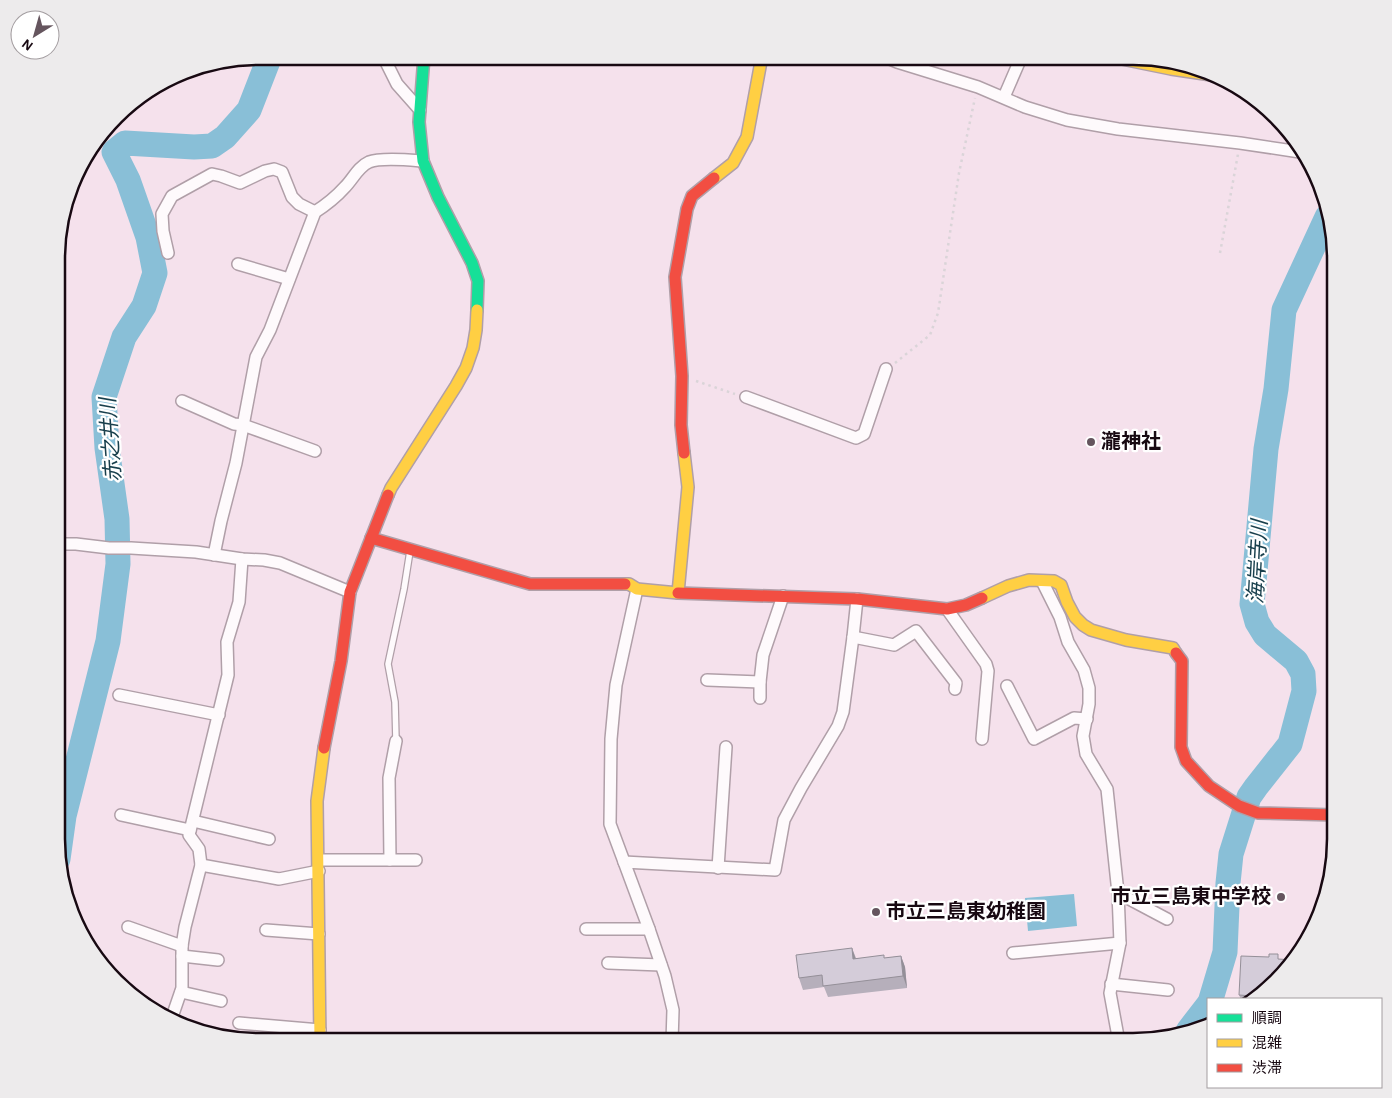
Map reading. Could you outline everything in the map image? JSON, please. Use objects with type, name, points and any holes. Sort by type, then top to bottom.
[{"type":"main road","points":[[320,1033],[317,801],[322,759],[341,661],[350,592],[391,488],[466,368],[473,348],[476,330],[478,281],[472,263],[438,196],[423,161],[420,110],[423,65]]},
{"type":"main road","points":[[678,593],[688,487],[681,425],[682,376],[675,277],[687,209],[692,196],[733,163],[747,137],[760,65]]},
{"type":"main road","points":[[1154,66],[1181,71]]},
{"type":"main road","points":[[371,538],[530,584],[629,584],[638,589],[678,593],[857,599],[947,609],[966,606],[1015,584],[1029,580],[1054,581],[1061,585],[1068,606],[1083,625],[1100,634],[1173,648],[1182,661],[1181,747],[1186,761],[1209,786],[1239,806],[1258,813],[1327,816]]},
{"type":"street","points":[[388,65],[397,84],[420,110]]},
{"type":"street","points":[[907,65],[978,87],[1025,107],[1067,120],[1118,129],[1294,151]]},
{"type":"street","points":[[1004,97],[1018,65]]},
{"type":"street","points":[[214,555],[236,463],[256,357],[270,330],[315,212],[345,187],[364,165],[370,161],[423,161]]},
{"type":"street","points":[[168,253],[162,214],[172,196],[212,174],[240,183],[265,171],[274,169],[282,172],[292,197],[299,204],[315,212]]},
{"type":"street","points":[[238,264],[289,279]]},
{"type":"street","points":[[746,397],[856,438],[864,434],[886,369]]},
{"type":"street","points":[[182,401],[234,424],[243,425],[315,451]]},
{"type":"street","points":[[65,544],[196,552],[242,559],[264,560],[280,563],[350,592]]},
{"type":"street","points":[[173,1013],[182,988],[182,951],[185,927],[201,865],[199,849],[189,835],[228,675],[227,642],[238,602],[242,559]]},
{"type":"street","points":[[1042,581],[1060,617],[1068,642],[1084,670],[1089,688],[1090,704],[1083,736],[1086,754],[1107,789],[1118,893],[1120,943],[1110,993],[1117,1033]]},
{"type":"street","points":[[638,589],[616,685],[611,740],[610,824],[661,965],[673,1010],[672,1033]]},
{"type":"street","points":[[760,698],[763,655],[783,596]]},
{"type":"street","points":[[624,862],[775,870],[784,820],[838,726],[843,712],[857,599]]},
{"type":"street","points":[[947,609],[986,664],[988,671],[982,739]]},
{"type":"street","points":[[853,637],[894,645],[916,631],[956,683],[955,689]]},
{"type":"street","points":[[706,680],[760,682]]},
{"type":"street","points":[[1007,686],[1034,739],[1074,718],[1087,719]]},
{"type":"street","points":[[118,695],[218,715]]},
{"type":"street","points":[[390,860],[389,778],[396,741]]},
{"type":"street","points":[[718,868],[726,747]]},
{"type":"street","points":[[121,815],[269,840]]},
{"type":"street","points":[[201,865],[279,879],[319,865],[416,860]]},
{"type":"street","points":[[1118,893],[1167,920]]},
{"type":"street","points":[[128,926],[182,951],[218,960]]},
{"type":"street","points":[[586,929],[649,929]]},
{"type":"street","points":[[266,930],[319,934]]},
{"type":"street","points":[[1013,953],[1120,943]]},
{"type":"street","points":[[608,963],[661,965]]},
{"type":"street","points":[[1111,984],[1168,990]]},
{"type":"street","points":[[181,992],[221,1000]]},
{"type":"street","points":[[239,1023],[301,1033]]},
{"type":"lane","points":[[396,741],[395,702],[388,664],[410,550]]},
{"type":"path","points":[[886,369],[930,335],[938,313],[959,173],[978,87]]},
{"type":"path","points":[[1220,253],[1240,143]]},
{"type":"path","points":[[682,376],[746,397]]},
{"type":"water","points":[[1074,894],[1077,926],[1028,931],[1025,898]]},
{"type":"building","points":[[852,948],[853,959],[884,955],[884,958],[901,956],[903,976],[823,986],[822,975],[799,978],[796,955]]},
{"type":"building","points":[[1269,954],[1278,954],[1278,959],[1285,959],[1251,993],[1247,996],[1239,995],[1241,956],[1269,957]]},
{"type":"waterway","name":"赤之井川","points":[[65,812],[108,641],[118,564],[117,519],[107,448],[104,397],[124,337],[144,306],[155,273],[148,237],[128,180],[114,152],[125,143],[194,147],[212,146],[225,137],[249,110],[266,65]]},
{"type":"waterway","name":"海岸寺川","points":[[1211,998],[1225,952],[1231,854],[1249,797],[1290,744],[1304,691],[1303,674],[1296,661],[1265,635],[1257,622],[1252,604],[1266,449],[1276,389],[1284,310],[1324,224]]},
{"type":"waterway","name":"海岸寺川","points":[[1194,1024],[1207,1006]]},
{"type":"traffic: fast","points":[[423,65],[419,122],[423,161],[438,197],[472,263],[478,281],[477,310]]},
{"type":"traffic: slow","points":[[714,178],[733,163],[747,137],[760,65]]},
{"type":"traffic: slow","points":[[388,495],[466,368],[473,348],[477,310]]},
{"type":"traffic: slow","points":[[625,584],[629,584],[637,589],[678,593],[688,487],[684,453]]},
{"type":"traffic: slow","points":[[982,598],[1008,586],[1029,580],[1054,581],[1061,585],[1075,617],[1091,630],[1126,640],[1173,648],[1176,653]]},
{"type":"traffic: slow","points":[[320,1033],[317,801],[324,748]]},
{"type":"traffic: jam","points":[[684,453],[681,425],[682,376],[675,277],[687,209],[692,196],[714,178]]},
{"type":"traffic: jam","points":[[324,748],[341,661],[350,592],[388,495]]},
{"type":"traffic: jam","points":[[371,538],[530,584],[625,584]]},
{"type":"traffic: jam","points":[[678,593],[857,599],[947,609],[966,605],[982,598]]},
{"type":"traffic: jam","points":[[1176,653],[1182,661],[1181,747],[1186,761],[1209,786],[1239,806],[1258,813],[1327,815]]},
{"type":"place","name":"瀧神社","points":[[1091,442]]},
{"type":"place","name":"市立三島東中学校","points":[[1281,897]]},
{"type":"place","name":"市立三島東幼稚園","points":[[876,912]]}]
